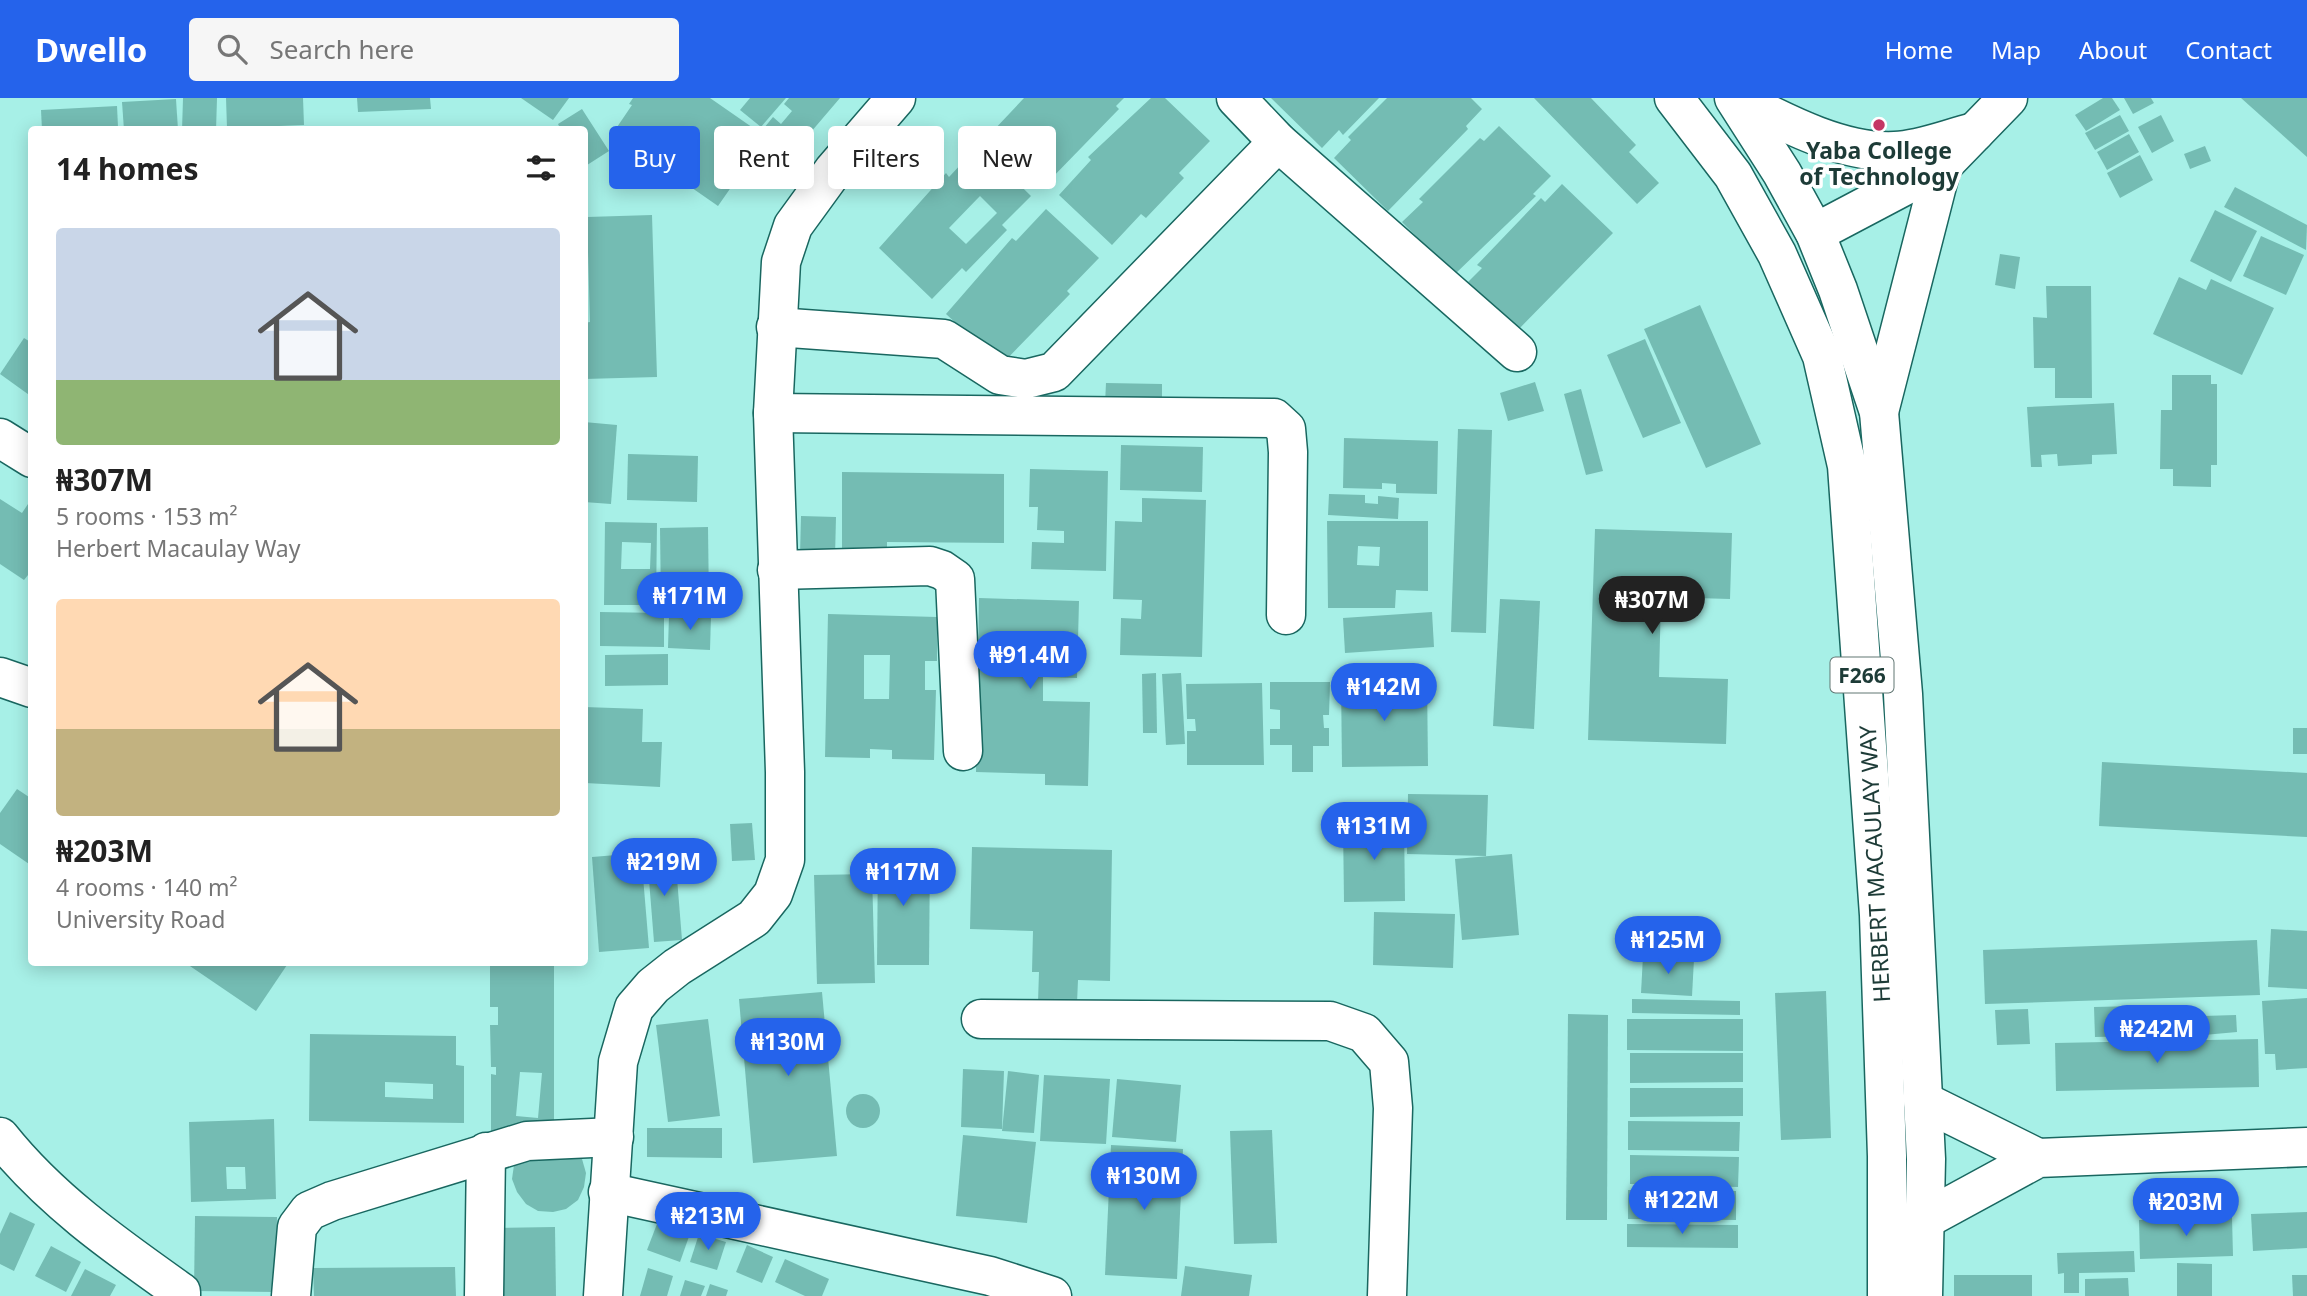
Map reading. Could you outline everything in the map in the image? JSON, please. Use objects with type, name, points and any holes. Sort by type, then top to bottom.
[{"type":"main road","points":[[603,1296],[618,1062],[635,1008],[653,986],[677,967],[754,918],[773,894],[785,860],[785,772],[773,413],[781,262],[793,226],[834,171],[896,98]]},
{"type":"main road","points":[[1236,98],[1278,142],[1517,352]]},
{"type":"main road","name":"HERBERT MACAULAY WAY","points":[[1674,98],[1733,175],[1777,254],[1822,356],[1847,466],[1879,915],[1888,1156],[1887,1296]]},
{"type":"main road","points":[[1735,98],[1800,131],[1859,147],[1895,151],[1975,132]]},
{"type":"main road","name":"HERBERT MACAULAY WAY","points":[[1735,98],[1782,173],[1815,233],[1838,290],[1879,412],[1903,694],[1926,1159],[1923,1296]]},
{"type":"main road","points":[[1815,233],[1942,166],[2008,98]]},
{"type":"main road","points":[[776,327],[944,339],[1000,375],[1026,379],[1054,372],[1278,142]]},
{"type":"main road","points":[[1879,412],[1942,166]]},
{"type":"main road","points":[[773,413],[1274,418],[1286,429],[1288,452],[1286,615]]},
{"type":"main road","points":[[0,438],[28,456]]},
{"type":"main road","points":[[777,570],[930,566],[955,579],[962,751]]},
{"type":"main road","points":[[0,677],[28,687]]},
{"type":"main road","points":[[981,1018],[1330,1021],[1364,1033],[1389,1062],[1393,1108],[1387,1296]]},
{"type":"main road","points":[[1923,1101],[2038,1158]]},
{"type":"main road","points":[[0,1137],[20,1162],[87,1225],[181,1292],[181,1296]]},
{"type":"main road","points":[[291,1296],[297,1227],[309,1211],[332,1200],[486,1152],[540,1139],[614,1137]]},
{"type":"main road","points":[[1924,1220],[2038,1158],[2307,1147]]},
{"type":"main road","points":[[484,1296],[486,1152]]},
{"type":"main road","points":[[608,1192],[990,1276],[1052,1296]]},
{"type":"building","points":[[183,98],[217,98],[216,126],[182,126]]},
{"type":"building","points":[[226,98],[303,98],[304,125],[227,126]]},
{"type":"building","points":[[357,98],[430,98],[431,109],[358,112]]},
{"type":"building","points":[[521,98],[569,98],[553,120]]},
{"type":"building","points":[[633,98],[710,98],[750,126],[714,126],[714,189],[730,189],[718,206],[694,189],[700,189],[700,126],[618,126],[632,105],[629,104]]},
{"type":"building","points":[[750,98],[786,98],[762,126],[740,110]]},
{"type":"building","points":[[789,98],[840,98],[814,128],[814,126],[766,126],[773,117],[781,124],[792,111],[784,104]]},
{"type":"building","points":[[1024,98],[1124,98],[1116,106],[1119,109],[1056,174],[1056,126],[998,126]]},
{"type":"building","points":[[1151,98],[1165,98],[1210,141],[1179,173],[1184,178],[1146,218],[1141,214],[1112,245],[1059,195],[1091,160],[1088,157]]},
{"type":"building","points":[[1271,98],[1379,98],[1343,135],[1339,130],[1322,148]]},
{"type":"building","points":[[1387,98],[1471,98],[1482,109],[1466,126],[1468,129],[1388,211],[1334,158],[1351,140],[1348,137]]},
{"type":"building","points":[[1534,98],[1591,98],[1636,145],[1629,152],[1659,183],[1637,204]]},
{"type":"building","points":[[2103,98],[2112,98],[2120,110],[2086,131],[2075,115]]},
{"type":"building","points":[[2124,98],[2151,98],[2154,103],[2133,114]]},
{"type":"building","points":[[2241,98],[2307,98],[2307,157]]},
{"type":"building","points":[[176,99],[178,126],[124,126],[122,102]]},
{"type":"building","points":[[117,106],[118,126],[42,126],[41,110]]},
{"type":"building","points":[[582,109],[609,151],[588,164],[588,126],[558,124]]},
{"type":"building","points":[[2120,115],[2129,131],[2095,150],[2085,133]]},
{"type":"building","points":[[2161,115],[2174,141],[2152,153],[2138,127]]},
{"type":"building","points":[[1499,126],[1551,176],[1533,194],[1536,196],[1454,275],[1402,222],[1423,202],[1419,199],[1480,138],[1484,141]]},
{"type":"building","points":[[2129,134],[2139,152],[2107,170],[2097,152]]},
{"type":"building","points":[[2205,146],[2211,161],[2190,169],[2184,154]]},
{"type":"building","points":[[2140,155],[2153,180],[2120,198],[2107,173]]},
{"type":"building","points":[[958,167],[958,189],[1024,189],[1031,196],[1002,225],[1007,230],[966,272],[962,268],[932,299],[879,248],[932,189],[944,189],[946,173],[949,177]],"holes":[[[980,196],[997,213],[966,244],[949,228]]]},
{"type":"building","points":[[1562,184],[1613,233],[1516,332],[1466,284],[1482,268],[1477,265],[1541,198],[1545,202]]},
{"type":"building","points":[[2235,187],[2307,225],[2306,250],[2224,207]]},
{"type":"building","points":[[1046,209],[1099,258],[1067,291],[1070,294],[1001,365],[946,314],[1012,238],[1016,241]]},
{"type":"building","points":[[2215,210],[2257,231],[2231,282],[2190,261]]},
{"type":"building","points":[[652,215],[657,377],[588,379],[588,217]]},
{"type":"building","points":[[2261,236],[2304,255],[2286,295],[2243,276]]},
{"type":"building","points":[[2000,254],[2020,257],[2015,289],[1995,285]]},
{"type":"building","points":[[2179,277],[2206,290],[2211,279],[2274,308],[2242,375],[2153,334]]},
{"type":"building","points":[[2046,286],[2091,286],[2092,398],[2055,398],[2055,368],[2034,368],[2033,317],[2047,318]]},
{"type":"building","points":[[1700,305],[1761,444],[1706,468],[1644,329]]},
{"type":"building","points":[[24,338],[28,340],[28,394],[0,374]]},
{"type":"building","points":[[1645,339],[1681,423],[1643,438],[1607,355]]},
{"type":"building","points":[[2172,375],[2211,375],[2211,384],[2217,384],[2217,465],[2211,465],[2211,487],[2173,486],[2173,469],[2160,469],[2161,410],[2172,410]]},
{"type":"building","points":[[1535,382],[1544,411],[1508,421],[1500,393]]},
{"type":"building","points":[[1106,383],[1162,384],[1162,405],[1105,404]]},
{"type":"building","points":[[1581,389],[1603,471],[1586,475],[1564,394]]},
{"type":"building","points":[[2114,403],[2117,454],[2092,455],[2092,464],[2058,466],[2057,454],[2041,455],[2042,467],[2031,467],[2027,407]]},
{"type":"building","points":[[588,422],[617,425],[611,504],[588,502]]},
{"type":"building","points":[[1458,429],[1492,430],[1486,633],[1451,632]]},
{"type":"building","points":[[1344,438],[1438,441],[1437,494],[1396,493],[1396,484],[1382,483],[1382,489],[1343,488]]},
{"type":"building","points":[[1121,445],[1203,447],[1202,492],[1120,490]]},
{"type":"building","points":[[628,454],[698,456],[697,502],[627,500]]},
{"type":"building","points":[[1030,469],[1108,471],[1106,571],[1031,569],[1032,542],[1064,543],[1064,531],[1037,530],[1038,507],[1029,507]]},
{"type":"building","points":[[842,472],[1004,474],[1004,543],[887,542],[887,551],[842,550]]},
{"type":"building","points":[[1329,494],[1365,495],[1365,503],[1378,504],[1378,496],[1399,498],[1398,519],[1328,515]]},
{"type":"building","points":[[1142,498],[1206,500],[1202,657],[1120,655],[1121,618],[1141,619],[1142,600],[1113,599],[1115,521],[1142,522]]},
{"type":"building","points":[[0,499],[22,513],[28,504],[28,575],[24,580],[0,564]]},
{"type":"building","points":[[801,516],[836,517],[835,557],[800,555]]},
{"type":"building","points":[[1327,521],[1428,521],[1428,591],[1396,590],[1395,608],[1328,608]],"holes":[[[1358,546],[1380,547],[1379,566],[1357,565]]]},
{"type":"building","points":[[605,522],[657,523],[656,605],[604,605]],"holes":[[[622,542],[651,543],[650,569],[621,569]]]},
{"type":"building","points":[[708,527],[709,605],[661,605],[660,528]]},
{"type":"building","points":[[1595,529],[1732,533],[1730,599],[1661,597],[1659,677],[1728,679],[1726,744],[1588,740]]},
{"type":"building","points":[[979,598],[1079,601],[1077,678],[1043,677],[1043,701],[1090,702],[1088,786],[1045,785],[1045,774],[976,772]]},
{"type":"building","points":[[1500,599],[1540,601],[1534,729],[1493,726]]},
{"type":"building","points":[[600,612],[664,613],[664,647],[600,646]]},
{"type":"building","points":[[1432,612],[1434,647],[1345,653],[1343,618]]},
{"type":"building","points":[[828,614],[937,617],[937,661],[925,661],[925,690],[936,690],[934,760],[892,759],[892,750],[870,749],[870,758],[825,757]],"holes":[[[864,655],[890,655],[889,699],[864,699]]]},
{"type":"building","points":[[669,615],[711,616],[710,650],[668,648]]},
{"type":"building","points":[[668,654],[668,685],[605,686],[605,655]]},
{"type":"building","points":[[1156,673],[1157,733],[1143,733],[1142,674]]},
{"type":"building","points":[[1181,673],[1185,744],[1166,745],[1162,674]]},
{"type":"building","points":[[1341,679],[1427,679],[1428,766],[1342,767]]},
{"type":"building","points":[[1270,682],[1330,682],[1329,715],[1323,715],[1324,728],[1329,728],[1329,746],[1313,746],[1313,772],[1292,772],[1292,745],[1270,745],[1270,729],[1280,729],[1280,710],[1270,709]]},
{"type":"building","points":[[1262,683],[1264,765],[1187,765],[1187,731],[1196,731],[1195,719],[1187,719],[1186,684]]},
{"type":"building","points":[[588,707],[643,709],[642,742],[662,742],[660,787],[588,783]]},
{"type":"building","points":[[2293,728],[2307,728],[2307,754],[2293,754]]},
{"type":"building","points":[[2102,762],[2307,773],[2307,837],[2099,826]]},
{"type":"building","points":[[17,789],[28,796],[28,863],[0,844],[0,813]]},
{"type":"building","points":[[1408,794],[1488,795],[1486,856],[1407,854]]},
{"type":"building","points":[[1404,822],[1405,901],[1344,902],[1343,823]]},
{"type":"building","points":[[752,823],[755,860],[732,861],[730,824]]},
{"type":"building","points":[[972,847],[1112,850],[1110,981],[1078,980],[1077,1003],[1038,1002],[1039,972],[1032,972],[1033,931],[970,929]]},
{"type":"building","points":[[878,852],[930,852],[929,965],[877,965]]},
{"type":"building","points":[[641,853],[649,948],[599,952],[592,857]]},
{"type":"building","points":[[675,853],[682,940],[654,942],[647,855]]},
{"type":"building","points":[[1512,854],[1519,935],[1462,940],[1455,859]]},
{"type":"building","points":[[872,874],[875,983],[817,984],[814,875]]},
{"type":"building","points":[[1374,912],[1455,914],[1453,968],[1373,965]]},
{"type":"building","points":[[2271,929],[2307,931],[2307,989],[2268,987]]},
{"type":"building","points":[[2257,940],[2260,995],[1985,1004],[1983,950]]},
{"type":"building","points":[[1643,956],[1694,959],[1692,996],[1641,993]]},
{"type":"building","points":[[190,966],[286,966],[256,1011]]},
{"type":"building","points":[[490,966],[554,966],[554,1136],[491,1136],[491,1074],[496,1075],[496,1067],[491,1067],[490,1025],[498,1025],[498,1007],[490,1007]],"holes":[[[520,1072],[542,1073],[538,1118],[516,1116]]]},
{"type":"building","points":[[1826,991],[1831,1138],[1781,1140],[1775,993]]},
{"type":"building","points":[[822,992],[837,1156],[753,1163],[739,999]]},
{"type":"building","points":[[2307,998],[2307,1068],[2276,1070],[2275,1054],[2265,1054],[2262,1001]]},
{"type":"building","points":[[1632,999],[1740,1001],[1740,1015],[1632,1013]]},
{"type":"building","points":[[2136,1006],[2137,1036],[2095,1037],[2094,1007]]},
{"type":"building","points":[[2179,1006],[2180,1033],[2141,1035],[2140,1007]]},
{"type":"building","points":[[2028,1009],[2030,1044],[1997,1045],[1995,1010]]},
{"type":"building","points":[[1568,1014],[1608,1015],[1607,1220],[1566,1220]]},
{"type":"building","points":[[2236,1015],[2237,1032],[2204,1035],[2203,1016]]},
{"type":"building","points":[[708,1019],[720,1116],[668,1122],[656,1025]]},
{"type":"building","points":[[1627,1019],[1743,1019],[1743,1051],[1627,1050]]},
{"type":"building","points":[[310,1034],[456,1036],[456,1065],[464,1066],[464,1123],[309,1121]],"holes":[[[385,1082],[433,1084],[433,1099],[385,1097]]]},
{"type":"building","points":[[2258,1039],[2259,1087],[2056,1091],[2055,1043]]},
{"type":"building","points":[[1630,1053],[1743,1053],[1743,1082],[1630,1083]]},
{"type":"building","points":[[963,1069],[1004,1071],[1002,1129],[961,1127]]},
{"type":"building","points":[[1008,1071],[1039,1075],[1034,1133],[1002,1131]]},
{"type":"building","points":[[1044,1075],[1110,1079],[1106,1144],[1040,1141]]},
{"type":"building","points":[[1117,1079],[1181,1085],[1176,1142],[1112,1137]]},
{"type":"building","points":[[1630,1088],[1743,1088],[1743,1116],[1630,1117]]},
{"type":"building","points":[[863,1094],[875,1099],[880,1111],[875,1123],[863,1128],[851,1123],[846,1111],[851,1099]]},
{"type":"building","points":[[274,1119],[276,1199],[191,1202],[189,1122]],"holes":[[[226,1167],[245,1167],[246,1189],[227,1189]]]},
{"type":"building","points":[[1628,1121],[1740,1122],[1739,1151],[1628,1150]]},
{"type":"building","points":[[647,1128],[722,1128],[722,1158],[647,1157]]},
{"type":"building","points":[[1272,1130],[1277,1243],[1234,1244],[1230,1131]]},
{"type":"building","points":[[963,1135],[1036,1142],[1027,1223],[956,1216]]},
{"type":"building","points":[[1111,1145],[1183,1149],[1177,1279],[1105,1275]]},
{"type":"building","points":[[573,1148],[582,1159],[586,1173],[578,1200],[566,1209],[553,1212],[538,1211],[526,1204],[512,1179],[514,1165],[521,1152]]},
{"type":"building","points":[[1630,1155],[1739,1157],[1738,1187],[1630,1184]]},
{"type":"building","points":[[1628,1190],[1736,1191],[1736,1220],[1628,1219]]},
{"type":"building","points":[[10,1212],[35,1224],[14,1271],[0,1264],[0,1234]]},
{"type":"building","points":[[2307,1212],[2307,1248],[2253,1251],[2251,1214]]},
{"type":"building","points":[[195,1216],[277,1217],[276,1292],[194,1291]]},
{"type":"building","points":[[660,1216],[692,1228],[680,1262],[647,1250]]},
{"type":"building","points":[[2232,1217],[2233,1256],[2140,1259],[2139,1220]]},
{"type":"building","points":[[1627,1224],[1738,1225],[1738,1248],[1627,1247]]},
{"type":"building","points":[[555,1227],[556,1296],[493,1296],[493,1228]]},
{"type":"building","points":[[699,1234],[726,1242],[717,1270],[690,1262]]},
{"type":"building","points":[[747,1245],[773,1257],[762,1283],[736,1272]]},
{"type":"building","points":[[51,1246],[81,1262],[66,1292],[35,1276]]},
{"type":"building","points":[[2134,1251],[2135,1272],[2079,1273],[2079,1293],[2064,1293],[2064,1273],[2058,1274],[2057,1253]]},
{"type":"building","points":[[785,1259],[829,1279],[822,1296],[805,1296],[775,1282]]},
{"type":"building","points":[[2177,1263],[2212,1264],[2212,1296],[2177,1296]]},
{"type":"building","points":[[1185,1266],[1252,1275],[1249,1296],[1181,1296]]},
{"type":"building","points":[[455,1267],[456,1296],[314,1296],[313,1268]]},
{"type":"building","points":[[648,1268],[673,1276],[667,1296],[640,1296]]},
{"type":"building","points":[[85,1269],[116,1285],[110,1296],[71,1296]]},
{"type":"building","points":[[1954,1275],[2032,1275],[2032,1296],[1954,1296]]},
{"type":"building","points":[[2292,1275],[2307,1275],[2307,1296],[2293,1296]]},
{"type":"building","points":[[2128,1278],[2129,1296],[2085,1296],[2085,1279]]},
{"type":"building","points":[[685,1280],[705,1286],[701,1296],[680,1296]]},
{"type":"building","points":[[710,1284],[728,1290],[726,1296],[706,1296]]},
{"type":"place","name":"Yaba College of Technology","points":[[1879,125]]}]
